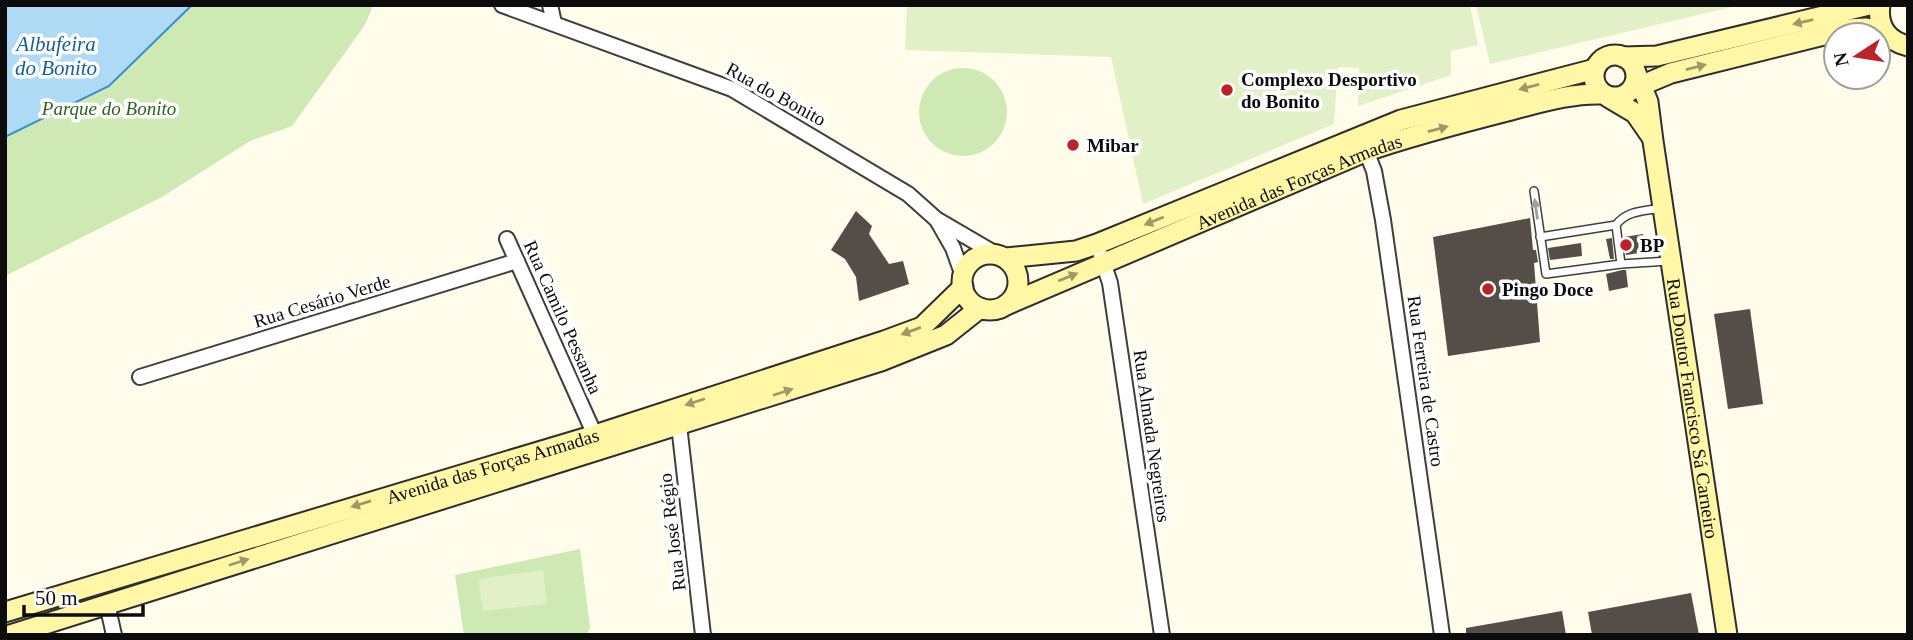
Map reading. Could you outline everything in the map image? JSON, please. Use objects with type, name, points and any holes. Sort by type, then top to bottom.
[{"type":"street","name":"Rua do Bonito","points":[[502,5],[733,89],[908,194],[936,219],[1001,256]]},
{"type":"street","points":[[550,5],[554,23]]},
{"type":"street","name":"Avenida das Forças Armadas","points":[[1006,305],[1101,253],[1364,143],[1401,120],[1595,69],[1603,58],[1657,56],[1869,5]]},
{"type":"street","name":"Avenida das Forças Armadas","points":[[1364,143],[1404,138],[1578,94],[1622,97],[1637,82],[1822,35]]},
{"type":"street","points":[[1623,57],[1629,60],[1637,82]]},
{"type":"street","points":[[1595,69],[1594,83],[1605,95],[1635,113],[1644,122],[1653,141]]},
{"type":"street","name":"Rua Doutor Francisco Sá Carneiro","points":[[1637,82],[1652,121],[1670,261],[1727,635]]},
{"type":"street","name":"Rua Ferreira de Castro","points":[[1364,143],[1374,171],[1383,220],[1442,635]]},
{"type":"street","name":"Rua do Bonito","points":[[936,219],[953,248],[963,282]]},
{"type":"street","name":"Rua Camilo Pessanha","points":[[507,239],[598,442]]},
{"type":"street","name":"Avenida das Forças Armadas","points":[[1001,256],[1076,251],[1101,253]]},
{"type":"street","name":"Rua Almada Negreiros","points":[[1101,253],[1111,284],[1163,635]]},
{"type":"street","points":[[987,254],[1001,256],[1012,265],[1018,282],[1013,299],[998,309],[980,308],[972,303],[963,282],[971,261],[987,254]]},
{"type":"street","name":"Rua Cesário Verde","points":[[139,377],[517,261]]},
{"type":"street","name":"Avenida das Forças Armadas","points":[[10,635],[598,442],[922,327],[963,282]]},
{"type":"street","name":"Avenida das Forças Armadas","points":[[5,612],[598,442],[679,425],[881,361],[946,335],[980,308]]},
{"type":"street","name":"Rua José Régio","points":[[679,425],[703,635]]},
{"type":"street","points":[[107,604],[114,635]]},
{"type":"lane","points":[[1534,191],[1546,274],[1621,264],[1670,261]]},
{"type":"lane","points":[[1540,237],[1616,225],[1628,214],[1663,208]]},
{"type":"lane","points":[[1616,225],[1621,264]]},
{"type":"green space","name":"Parque do Bonito","points":[[5,5],[373,5],[365,25],[292,126],[250,141],[162,197],[5,276]]},
{"type":"green space","name":"Complexo Desportivo do Bonito","points":[[907,5],[1470,5],[1478,45],[1451,51],[1451,75],[1358,106],[1359,68],[1338,67],[1334,124],[1143,204],[1111,57],[905,50]]},
{"type":"green space","points":[[1476,5],[1740,5],[1490,64]]},
{"type":"green space","points":[[963,68],[980,72],[994,81],[1003,95],[1007,112],[1003,129],[994,143],[980,152],[963,156],[946,152],[932,143],[923,129],[919,112],[923,95],[932,81],[946,72]]},
{"type":"green space","points":[[580,549],[590,627],[587,635],[464,635],[455,575]]},
{"type":"green space","points":[[543,570],[547,604],[483,611],[478,579]]},
{"type":"water","name":"Albufeira do Bonito","points":[[5,5],[192,5],[109,86],[5,137]]},
{"type":"building","points":[[856,211],[872,226],[869,234],[889,264],[903,261],[909,284],[859,301],[856,277],[845,259],[831,250]]},
{"type":"building","name":"Pingo Doce","points":[[1530,218],[1533,250],[1536,250],[1538,262],[1534,263],[1540,342],[1448,356],[1433,237]]},
{"type":"building","points":[[1643,234],[1646,252],[1626,255],[1624,237]]},
{"type":"building","points":[[1612,238],[1614,259],[1610,259],[1606,239]]},
{"type":"building","points":[[1581,243],[1582,256],[1550,260],[1548,248]]},
{"type":"building","points":[[1626,270],[1628,287],[1609,291],[1606,274]]},
{"type":"building","points":[[1750,309],[1763,404],[1728,409],[1714,314]]},
{"type":"building","points":[[1691,593],[1699,635],[1592,635],[1588,612]]},
{"type":"building","points":[[1562,611],[1566,635],[1466,635],[1466,628]]},
{"type":"place","name":"Complexo Desportivo do Bonito","points":[[1227,90]]},
{"type":"place","name":"Mibar","points":[[1073,145]]},
{"type":"place","name":"BP","points":[[1626,245]]},
{"type":"place","name":"Pingo Doce","points":[[1488,289]]}]
